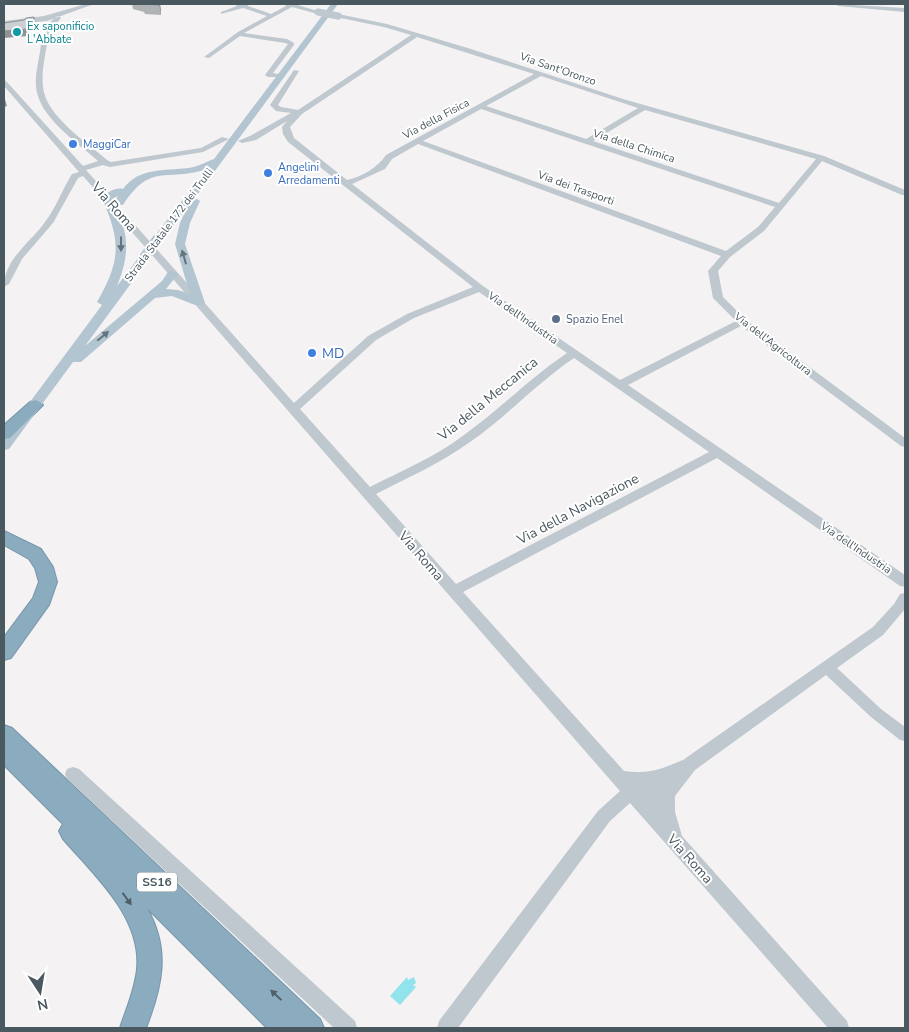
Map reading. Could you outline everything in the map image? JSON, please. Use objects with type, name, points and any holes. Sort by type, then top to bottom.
[{"type":"highway","points":[[4,434],[35,405]]},
{"type":"highway","points":[[4,537],[13,545],[35,554],[44,567],[48,582],[42,600],[12,631],[4,652]]},
{"type":"highway","name":"SS16","points":[[4,734],[311,1028]]},
{"type":"highway","name":"SS16","points":[[4,751],[286,1028]]},
{"type":"highway","points":[[4,756],[114,880],[139,915],[147,933],[151,970],[145,1005],[133,1028]]},
{"type":"main road","name":"Strada Statale 172 dei Trulli","points":[[4,446],[334,4]]},
{"type":"main road","points":[[81,342],[105,298],[118,267],[122,250],[121,234],[103,194],[124,189],[134,181],[149,174],[161,171],[187,172],[206,168],[218,160]]},
{"type":"main road","points":[[187,172],[198,179],[194,192]]},
{"type":"main road","points":[[199,304],[180,244],[185,223],[209,173]]},
{"type":"main road","points":[[119,211],[119,203],[124,189]]},
{"type":"main road","points":[[53,380],[166,283],[172,274]]},
{"type":"main road","points":[[152,295],[162,292],[180,293],[199,304]]},
{"type":"street","points":[[4,23],[48,21],[77,7],[88,4]]},
{"type":"street","points":[[223,13],[240,5],[251,4]]},
{"type":"street","points":[[207,57],[240,33],[290,4]]},
{"type":"street","name":"Via Sant'Oronzo","points":[[290,4],[318,12],[385,25],[469,50],[644,108],[821,158],[905,193]]},
{"type":"street","points":[[838,4],[905,10]]},
{"type":"street","points":[[240,5],[272,16]]},
{"type":"street","points":[[48,21],[58,16]]},
{"type":"street","points":[[48,21],[41,61],[39,85],[41,96],[48,112],[104,162],[110,166],[203,150],[224,139]]},
{"type":"street","points":[[240,33],[242,35],[288,41],[292,44],[268,75],[280,76]]},
{"type":"street","points":[[242,140],[253,138],[299,112],[415,35]]},
{"type":"street","points":[[296,71],[274,105],[280,109],[299,112]]},
{"type":"street","name":"Via della Fisica","points":[[344,183],[355,181],[382,167],[389,157],[540,74]]},
{"type":"street","name":"Via Roma","points":[[4,82],[452,592],[840,1028]]},
{"type":"street","name":"Via della Chimica","points":[[481,107],[780,206]]},
{"type":"street","points":[[586,142],[644,108]]},
{"type":"street","points":[[275,125],[286,127],[299,112]]},
{"type":"street","name":"Via dell'Industria","points":[[286,127],[287,134],[291,140],[480,288],[905,582]]},
{"type":"street","name":"Via dei Trasporti","points":[[418,142],[727,255]]},
{"type":"street","name":"Via dell'Agricoltura","points":[[821,158],[761,229],[727,255],[713,271],[718,298],[742,322],[905,443]]},
{"type":"street","points":[[4,284],[18,258],[49,223],[75,176],[104,162]]},
{"type":"street","points":[[292,410],[306,400],[317,386],[371,339],[407,317],[480,288]]},
{"type":"street","points":[[619,385],[742,322]]},
{"type":"street","name":"Via della Meccanica","points":[[366,494],[442,455],[462,442],[549,369],[574,353]]},
{"type":"street","points":[[282,399],[299,395],[317,386]]},
{"type":"street","name":"Via della Navigazione","points":[[452,592],[718,453]]},
{"type":"street","points":[[618,778],[640,780],[658,778],[689,764],[878,630],[899,608],[905,598]]},
{"type":"street","points":[[827,667],[876,713],[905,735]]},
{"type":"street","points":[[635,797],[656,800],[667,794],[689,764]]},
{"type":"street","points":[[73,774],[348,1028]]},
{"type":"street","points":[[446,1028],[604,816],[647,790],[658,778]]},
{"type":"street","points":[[667,794],[667,812],[674,841]]},
{"type":"water","points":[[407,977],[408,980],[414,977],[416,983],[413,985],[416,987],[400,1005],[390,996]]},
{"type":"building","points":[[34,17],[33,23],[29,23],[26,29],[4,31],[4,23]]},
{"type":"place","name":"Ex saponificio L'Abbate","points":[[17,32]]},
{"type":"place","name":"MaggiCar","points":[[73,144]]},
{"type":"place","name":"Angelini Arredamenti","points":[[268,173]]},
{"type":"place","name":"Spazio Enel","points":[[556,319]]},
{"type":"place","name":"MD","points":[[312,353]]}]
